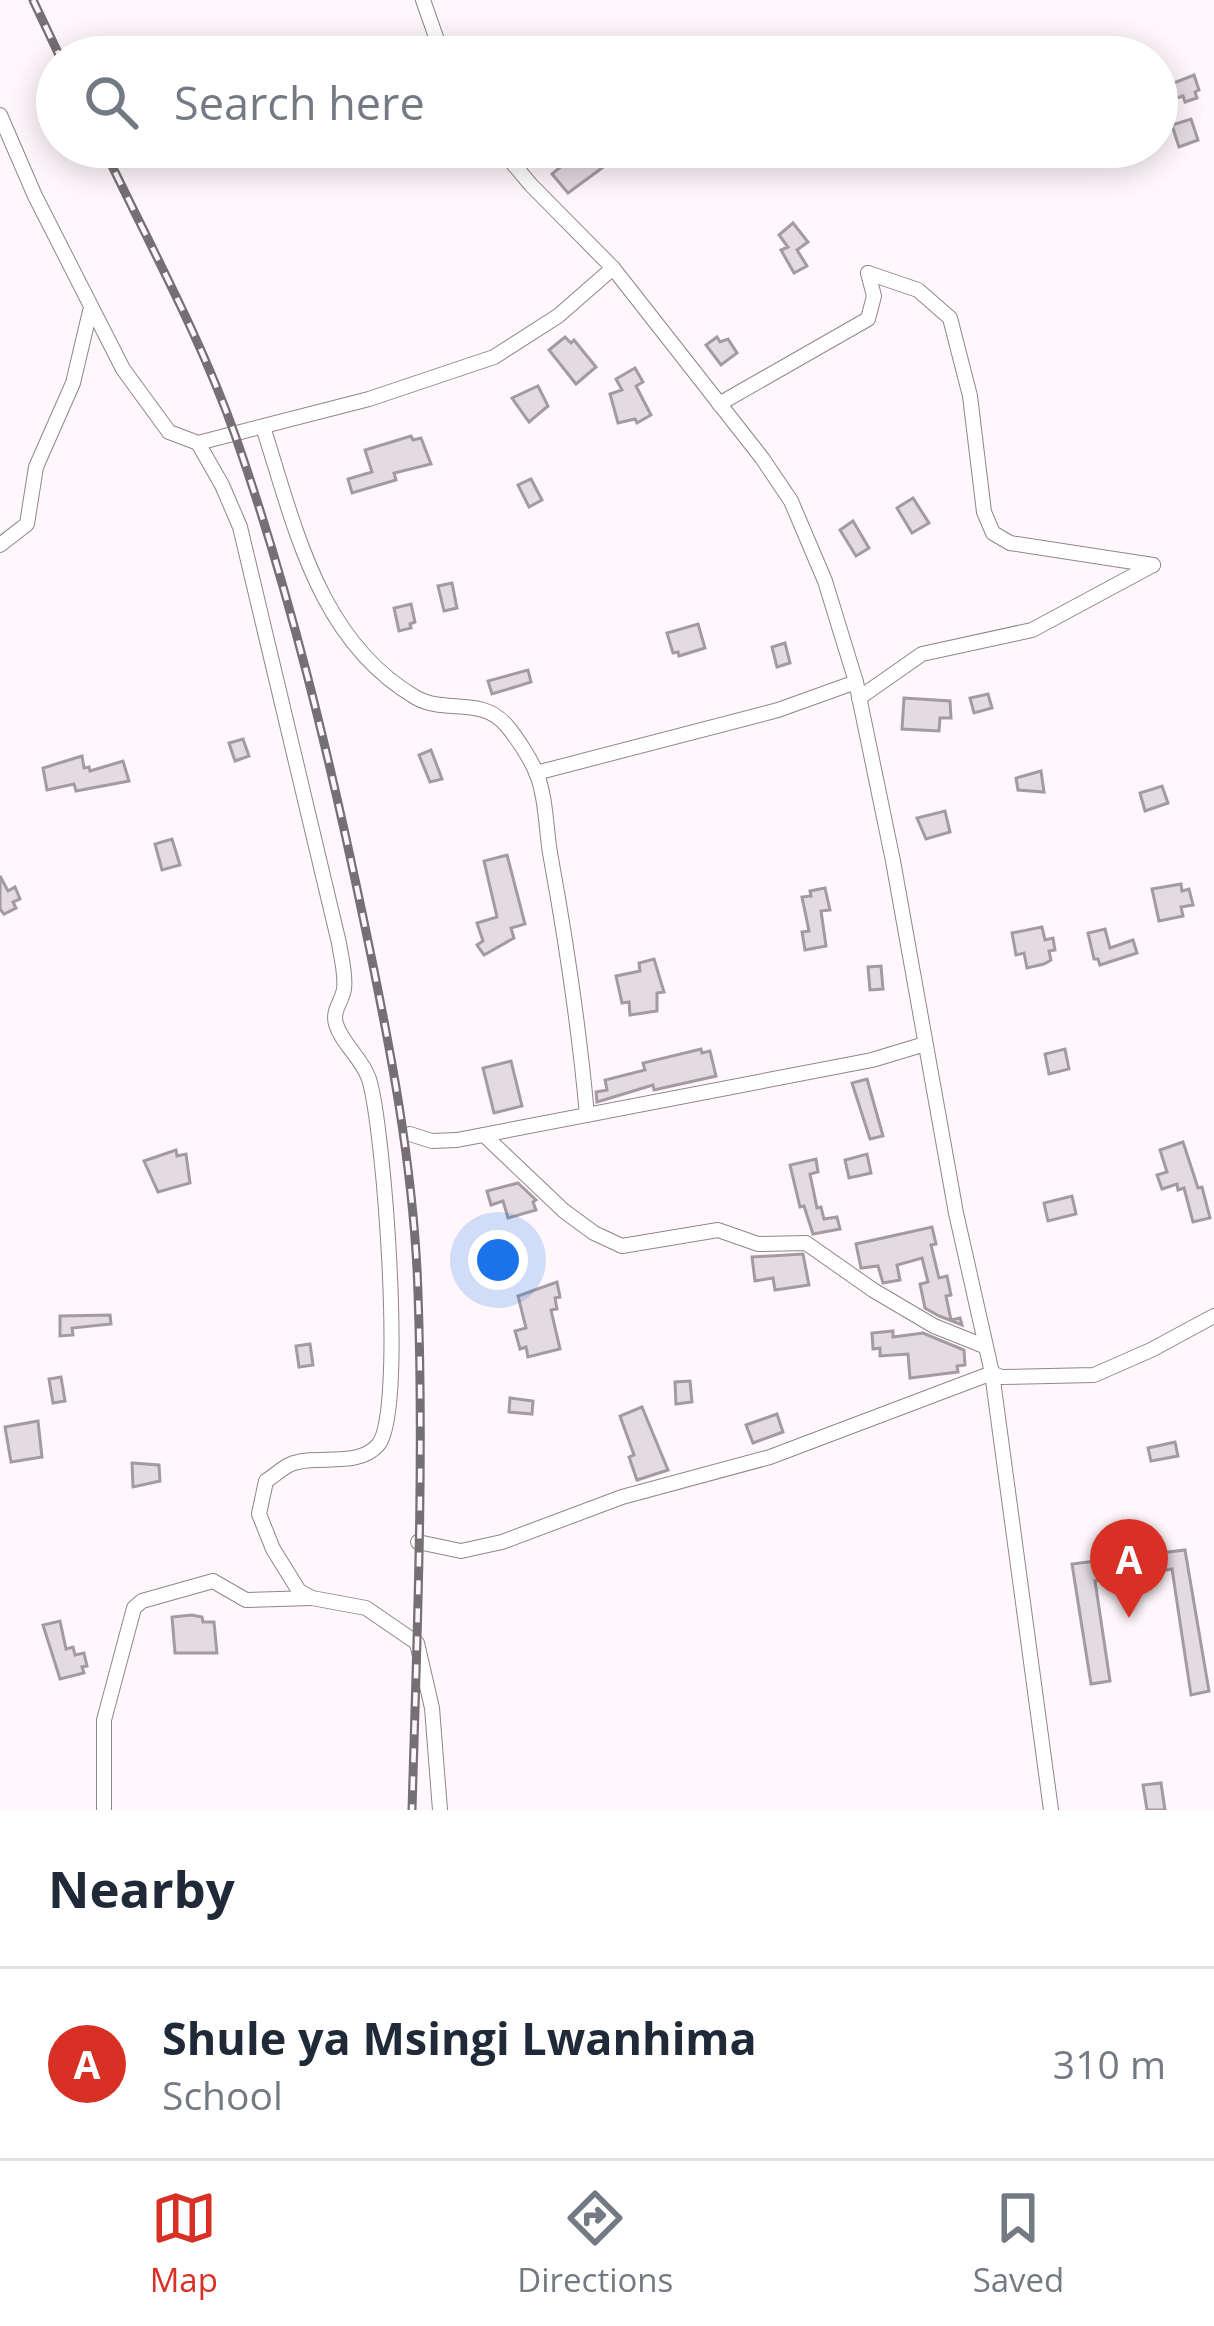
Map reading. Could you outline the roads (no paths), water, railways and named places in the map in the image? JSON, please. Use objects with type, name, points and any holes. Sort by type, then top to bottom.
[{"type":"street","points":[[423,0],[436,36]]},
{"type":"street","points":[[0,115],[90,307],[153,414],[169,432],[198,443],[369,399],[494,357],[558,316],[613,268]]},
{"type":"street","points":[[517,168],[613,268],[719,404],[791,501],[812,547],[857,690],[992,1373],[1051,1810]]},
{"type":"street","points":[[536,773],[857,690],[922,654],[1032,630],[1153,565],[1034,548],[993,533],[984,512],[970,396],[950,318],[918,290],[868,273],[874,296],[868,319],[719,404]]},
{"type":"street","points":[[0,545],[27,524],[37,467],[73,383],[90,307]]},
{"type":"street","points":[[263,427],[328,608],[355,647],[383,676],[420,701],[471,704],[489,711],[506,725],[536,773],[578,1015],[587,1114]]},
{"type":"street","points":[[198,443],[222,484],[252,566],[339,943],[345,984],[334,1018],[369,1080],[382,1177],[390,1292],[388,1420],[382,1441],[371,1452],[292,1463],[266,1481],[259,1514],[290,1580],[312,1598]]},
{"type":"street","points":[[410,1134],[432,1141],[484,1135],[872,1060],[925,1044]]},
{"type":"street","points":[[484,1135],[564,1211],[622,1246],[718,1230],[758,1244],[806,1244],[873,1290],[983,1346]]},
{"type":"street","points":[[418,1542],[461,1550],[502,1542],[622,1497],[770,1457],[992,1373],[1001,1377],[1094,1375],[1214,1316]]},
{"type":"street","points":[[104,1810],[104,1720],[134,1609],[142,1601],[213,1581],[246,1600],[312,1598],[366,1608],[417,1643],[432,1708],[440,1810]]},
{"type":"railway","points":[[33,0],[50,36]]},
{"type":"railway","points":[[113,168],[206,362],[255,494],[322,735],[391,1057],[411,1198],[420,1358],[412,1810]]},
{"type":"place","name":"Shule ya Msingi Lwanhima","points":[[1129,1618]]}]
